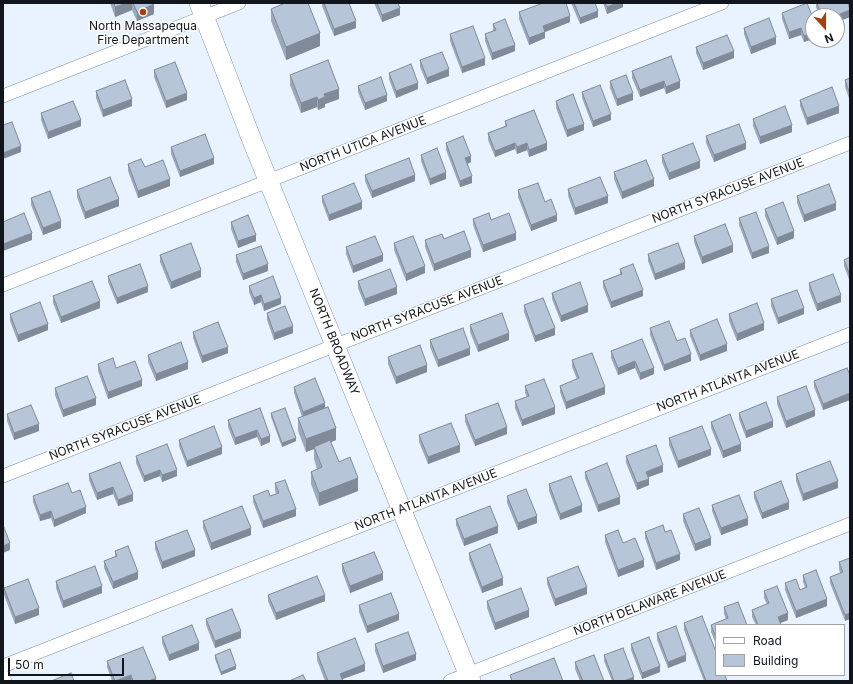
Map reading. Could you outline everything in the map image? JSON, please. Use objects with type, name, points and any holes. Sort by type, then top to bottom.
[{"type":"main road","name":"NORTH BROADWAY","points":[[201,10],[470,677]]},
{"type":"street","points":[[3,96],[201,10],[239,3]]},
{"type":"street","name":"NORTH UTICA AVENUE","points":[[3,285],[722,3]]},
{"type":"street","name":"NORTH SYRACUSE AVENUE","points":[[3,476],[850,143]]},
{"type":"street","name":"NORTH ATLANTA AVENUE","points":[[3,666],[850,334]]},
{"type":"street","name":"NORTH DELAWARE AVENUE","points":[[450,681],[470,677],[850,524]]},
{"type":"street","points":[[3,676],[5,681]]},
{"type":"building","points":[[114,3],[126,3],[115,7]]},
{"type":"building","points":[[133,3],[154,3],[154,4],[137,12]]},
{"type":"building","points":[[285,3],[308,3],[320,33],[286,47],[271,9]]},
{"type":"building","points":[[324,3],[349,3],[356,21],[334,29]]},
{"type":"building","points":[[377,3],[398,3],[400,8],[382,15]]},
{"type":"building","points":[[543,3],[566,3],[570,16],[543,26],[545,32],[529,38],[519,12]]},
{"type":"building","points":[[574,3],[595,3],[598,11],[580,18]]},
{"type":"building","points":[[605,3],[617,3],[607,7]]},
{"type":"building","points":[[807,3],[809,8],[805,8],[805,36],[801,28],[789,32],[782,13]]},
{"type":"building","points":[[817,3],[848,3],[850,10],[845,12],[845,8],[819,8]]},
{"type":"building","points":[[769,18],[776,37],[751,47],[744,28]]},
{"type":"building","points":[[505,19],[515,45],[492,53],[485,34],[496,30],[493,24]]},
{"type":"building","points":[[473,26],[485,58],[462,67],[450,34]]},
{"type":"building","points":[[727,35],[734,51],[703,63],[696,47]]},
{"type":"building","points":[[442,52],[449,69],[427,78],[420,60]]},
{"type":"building","points":[[671,56],[680,81],[666,87],[664,81],[640,90],[632,71]]},
{"type":"building","points":[[328,60],[339,89],[324,94],[325,97],[318,100],[317,97],[301,103],[290,75]]},
{"type":"building","points":[[175,62],[187,93],[166,101],[154,70]]},
{"type":"building","points":[[411,64],[418,83],[396,91],[389,73]]},
{"type":"building","points":[[626,75],[633,93],[617,99],[610,81]]},
{"type":"building","points":[[381,77],[387,95],[365,103],[358,86]]},
{"type":"building","points":[[850,78],[850,94],[845,80]]},
{"type":"building","points":[[125,80],[132,99],[103,110],[96,91]]},
{"type":"building","points":[[600,85],[611,114],[593,121],[582,92]]},
{"type":"building","points":[[832,87],[839,106],[807,118],[800,100]]},
{"type":"building","points":[[573,94],[584,124],[567,130],[556,101]]},
{"type":"building","points":[[73,101],[81,120],[48,132],[41,113]]},
{"type":"building","points":[[785,106],[792,125],[760,137],[753,119]]},
{"type":"building","points":[[534,110],[547,143],[529,150],[527,143],[517,147],[515,143],[495,151],[488,133],[507,126],[505,121]]},
{"type":"building","points":[[12,122],[21,146],[3,153],[3,125]]},
{"type":"building","points":[[739,124],[746,143],[714,155],[706,136]]},
{"type":"building","points":[[205,134],[214,158],[180,171],[171,147]]},
{"type":"building","points":[[463,136],[471,156],[465,158],[472,176],[460,181],[446,143]]},
{"type":"building","points":[[693,143],[700,161],[669,173],[662,155]]},
{"type":"building","points":[[437,148],[446,172],[430,179],[421,155]]},
{"type":"building","points":[[409,158],[415,175],[372,191],[365,175]]},
{"type":"building","points":[[141,159],[145,167],[163,160],[170,179],[138,191],[128,164]]},
{"type":"building","points":[[646,160],[654,179],[622,192],[614,172]]},
{"type":"building","points":[[110,177],[119,199],[85,212],[77,190]]},
{"type":"building","points":[[600,177],[608,196],[575,208],[568,189]]},
{"type":"building","points":[[354,183],[362,202],[329,215],[322,196]]},
{"type":"building","points":[[538,183],[545,202],[551,199],[557,215],[531,225],[518,190]]},
{"type":"building","points":[[829,184],[836,203],[804,215],[797,196]]},
{"type":"building","points":[[50,191],[61,221],[43,228],[31,198]]},
{"type":"building","points":[[783,202],[794,231],[777,238],[765,209]]},
{"type":"building","points":[[756,212],[769,246],[752,253],[739,218]]},
{"type":"building","points":[[24,213],[32,233],[3,244],[3,222]]},
{"type":"building","points":[[489,213],[491,220],[509,213],[516,233],[483,245],[473,219]]},
{"type":"building","points":[[248,215],[256,235],[238,241],[231,222]]},
{"type":"building","points":[[725,224],[733,245],[702,257],[694,236]]},
{"type":"building","points":[[464,231],[471,250],[434,264],[425,240],[442,234],[444,239]]},
{"type":"building","points":[[375,236],[383,255],[353,266],[346,247]]},
{"type":"building","points":[[413,236],[425,266],[406,274],[394,243]]},
{"type":"building","points":[[191,243],[201,270],[171,282],[160,255]]},
{"type":"building","points":[[678,243],[685,262],[655,274],[648,254]]},
{"type":"building","points":[[261,246],[268,264],[243,274],[236,255]]},
{"type":"building","points":[[850,257],[850,275],[844,260]]},
{"type":"building","points":[[140,264],[148,286],[117,298],[108,276]]},
{"type":"building","points":[[633,264],[643,290],[611,302],[603,281],[622,274],[620,269]]},
{"type":"building","points":[[390,269],[397,287],[365,299],[358,281]]},
{"type":"building","points":[[833,274],[841,295],[817,304],[809,283]]},
{"type":"building","points":[[273,276],[281,298],[264,304],[261,295],[254,298],[249,286]]},
{"type":"building","points":[[92,281],[100,301],[61,317],[53,296]]},
{"type":"building","points":[[580,282],[588,305],[561,316],[552,293]]},
{"type":"building","points":[[797,290],[804,308],[778,318],[771,299]]},
{"type":"building","points":[[543,298],[555,328],[535,336],[524,305]]},
{"type":"building","points":[[40,302],[48,324],[18,335],[10,314]]},
{"type":"building","points":[[757,303],[764,323],[737,334],[729,314]]},
{"type":"building","points":[[285,306],[293,326],[274,333],[267,313]]},
{"type":"building","points":[[502,313],[509,333],[478,345],[470,325]]},
{"type":"building","points":[[717,319],[727,344],[700,355],[690,330]]},
{"type":"building","points":[[669,321],[677,341],[685,338],[691,354],[664,365],[650,328]]},
{"type":"building","points":[[218,322],[228,347],[202,356],[193,332]]},
{"type":"building","points":[[463,328],[470,348],[438,360],[430,340]]},
{"type":"building","points":[[642,339],[654,368],[640,373],[635,361],[618,368],[611,351]]},
{"type":"building","points":[[181,342],[188,362],[156,374],[148,355]]},
{"type":"building","points":[[420,345],[427,365],[396,377],[388,357]]},
{"type":"building","points":[[592,353],[605,387],[566,402],[560,386],[579,378],[572,360]]},
{"type":"building","points":[[113,358],[116,368],[135,361],[142,380],[108,392],[98,364]]},
{"type":"building","points":[[847,368],[850,375],[850,393],[823,404],[814,381]]},
{"type":"building","points":[[87,376],[96,398],[63,410],[55,388]]},
{"type":"building","points":[[315,378],[325,403],[303,412],[294,387]]},
{"type":"building","points":[[544,379],[555,407],[522,420],[515,401],[529,396],[525,386]]},
{"type":"building","points":[[806,386],[815,410],[786,421],[777,397]]},
{"type":"building","points":[[766,402],[773,421],[746,431],[739,413]]},
{"type":"building","points":[[498,403],[507,427],[475,440],[465,415]]},
{"type":"building","points":[[31,405],[39,424],[14,433],[7,414]]},
{"type":"building","points":[[328,407],[336,428],[306,439],[298,418]]},
{"type":"building","points":[[260,408],[270,436],[261,439],[257,430],[235,438],[228,420]]},
{"type":"building","points":[[285,408],[296,438],[282,443],[271,413]]},
{"type":"building","points":[[730,414],[741,444],[723,451],[711,422]]},
{"type":"building","points":[[451,423],[460,445],[428,457],[419,435]]},
{"type":"building","points":[[214,426],[222,447],[187,461],[179,440]]},
{"type":"building","points":[[702,426],[711,449],[678,461],[669,438]]},
{"type":"building","points":[[330,440],[339,462],[350,457],[358,478],[319,493],[311,472],[322,467],[314,447]]},
{"type":"building","points":[[167,444],[177,470],[162,475],[160,470],[144,476],[136,456]]},
{"type":"building","points":[[656,445],[663,465],[646,472],[649,479],[637,483],[626,456]]},
{"type":"building","points":[[830,461],[838,481],[803,494],[796,474]]},
{"type":"building","points":[[120,462],[133,494],[118,500],[113,487],[97,493],[89,474]]},
{"type":"building","points":[[607,463],[620,497],[598,505],[585,472]]},
{"type":"building","points":[[571,476],[582,505],[560,514],[549,484]]},
{"type":"building","points":[[285,480],[296,509],[263,521],[253,496],[268,490],[270,496],[279,493],[275,483]]},
{"type":"building","points":[[781,481],[789,502],[762,513],[754,492]]},
{"type":"building","points":[[68,483],[72,493],[80,490],[86,507],[54,520],[51,511],[40,515],[33,496]]},
{"type":"building","points":[[526,489],[537,516],[518,523],[507,496]]},
{"type":"building","points":[[739,495],[748,518],[721,528],[712,505]]},
{"type":"building","points":[[242,506],[251,528],[211,543],[203,521]]},
{"type":"building","points":[[490,506],[498,526],[464,539],[456,519]]},
{"type":"building","points":[[699,508],[711,538],[695,544],[683,514]]},
{"type":"building","points":[[3,525],[10,543],[3,546]]},
{"type":"building","points":[[663,525],[665,532],[671,530],[680,554],[656,563],[645,532]]},
{"type":"building","points":[[187,530],[195,550],[162,562],[155,542]]},
{"type":"building","points":[[618,530],[623,543],[635,538],[644,560],[618,570],[605,535]]},
{"type":"building","points":[[490,544],[503,578],[482,587],[469,553]]},
{"type":"building","points":[[128,546],[138,572],[113,582],[104,561],[117,556],[115,551]]},
{"type":"building","points":[[374,552],[383,573],[350,586],[342,564]]},
{"type":"building","points":[[850,558],[850,613],[845,615],[830,577],[843,572],[839,562]]},
{"type":"building","points":[[95,566],[102,586],[63,601],[56,581]]},
{"type":"building","points":[[578,566],[587,587],[555,599],[547,578]]},
{"type":"building","points":[[816,570],[827,599],[796,611],[785,583],[796,579],[800,590],[807,587],[803,575]]},
{"type":"building","points":[[317,576],[325,595],[276,613],[268,595]]},
{"type":"building","points":[[28,579],[39,608],[15,617],[4,588]]},
{"type":"building","points":[[777,586],[788,613],[778,617],[781,624],[758,624],[752,610],[769,603],[764,591]]},
{"type":"building","points":[[521,588],[529,610],[495,623],[487,601]]},
{"type":"building","points":[[391,593],[399,614],[367,626],[359,605]]},
{"type":"building","points":[[738,602],[747,624],[715,624],[715,635],[711,625],[728,618],[724,607]]},
{"type":"building","points":[[232,609],[241,631],[215,641],[206,619]]},
{"type":"building","points":[[702,616],[715,649],[715,676],[725,676],[727,681],[706,681],[684,623]]},
{"type":"building","points":[[192,625],[199,643],[169,655],[162,637]]},
{"type":"building","points":[[676,626],[686,655],[668,662],[657,633]]},
{"type":"building","points":[[408,632],[416,654],[383,666],[375,644]]},
{"type":"building","points":[[649,637],[660,666],[642,673],[631,644]]},
{"type":"building","points":[[355,638],[365,664],[340,674],[343,681],[328,681],[317,653]]},
{"type":"building","points":[[143,647],[156,678],[149,681],[133,681],[131,675],[115,681],[107,661]]},
{"type":"building","points":[[623,648],[634,677],[624,681],[614,681],[604,655]]},
{"type":"building","points":[[230,649],[236,666],[221,672],[215,655]]},
{"type":"building","points":[[594,655],[604,681],[583,681],[575,662]]},
{"type":"building","points":[[554,658],[563,681],[512,681],[510,675]]},
{"type":"building","points":[[71,673],[74,681],[51,681]]},
{"type":"building","points":[[303,675],[306,681],[289,681]]},
{"type":"place","name":"North Massapequa Fire Department","points":[[143,12]]}]
